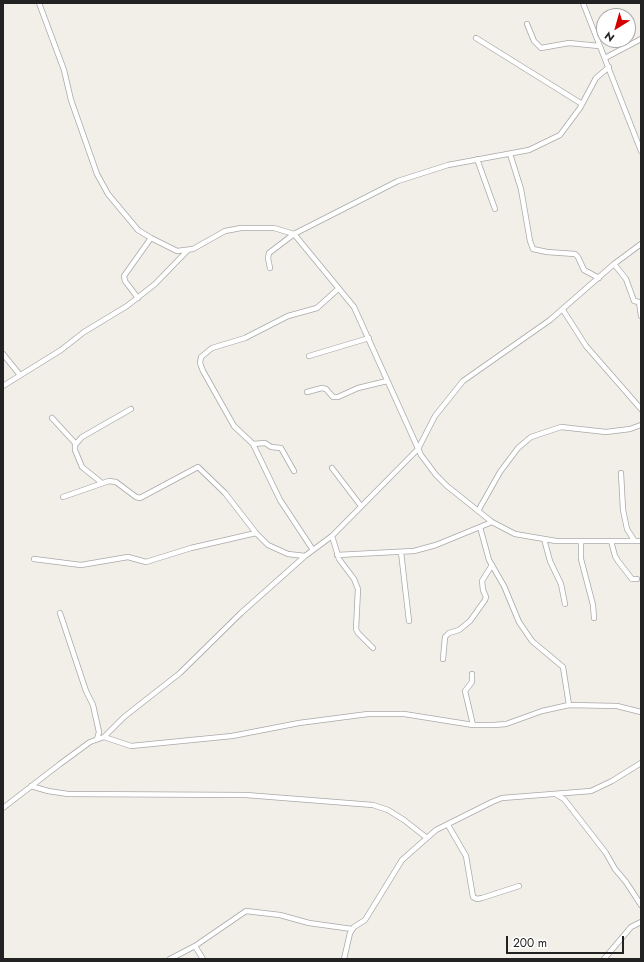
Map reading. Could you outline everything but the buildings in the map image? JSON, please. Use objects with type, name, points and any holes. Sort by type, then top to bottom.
[{"type":"street","points":[[39,3],[64,70],[71,100],[97,174],[108,194],[124,216],[138,230],[177,251],[188,250]]},
{"type":"street","points":[[583,3],[596,38]]},
{"type":"street","points":[[527,24],[534,41],[541,48],[569,43],[596,46]]},
{"type":"street","points":[[476,38],[582,104]]},
{"type":"street","points":[[605,58],[641,39]]},
{"type":"street","points":[[600,48],[609,67],[641,151]]},
{"type":"street","points":[[270,268],[268,258],[269,253],[294,234],[409,176],[434,168],[529,150],[560,135],[567,128],[596,78],[609,67]]},
{"type":"street","points":[[510,154],[521,189],[530,241],[533,249],[547,252],[574,254],[578,257],[584,270],[599,278]]},
{"type":"street","points":[[477,159],[495,209]]},
{"type":"street","points":[[3,386],[41,364],[84,332],[114,315],[138,298],[156,284],[188,250],[225,231],[241,228],[274,228],[294,234],[354,307],[418,449],[436,475],[478,511],[492,522],[515,534],[544,539],[581,541],[641,541]]},
{"type":"street","points":[[138,298],[125,281],[124,276],[151,238]]},
{"type":"street","points":[[4,805],[60,764],[97,739],[104,737],[124,717],[180,673],[241,613],[305,556],[332,536],[418,449],[435,416],[464,381],[563,310],[614,264],[641,244]]},
{"type":"street","points":[[614,264],[626,278],[634,301],[639,302],[641,316]]},
{"type":"street","points":[[313,550],[280,500],[253,444],[241,434],[226,412],[200,363],[201,357],[212,348],[241,340],[288,316],[317,308],[338,289]]},
{"type":"street","points":[[563,310],[586,346],[641,409]]},
{"type":"street","points":[[309,356],[369,338]]},
{"type":"street","points":[[3,354],[20,375]]},
{"type":"street","points":[[308,392],[322,388],[326,389],[333,397],[338,397],[358,388],[387,381]]},
{"type":"street","points":[[75,445],[82,437],[131,408]]},
{"type":"street","points":[[52,418],[75,445],[75,450],[82,467],[102,482]]},
{"type":"street","points":[[478,511],[500,472],[518,448],[531,437],[561,427],[606,432],[630,429],[641,425]]},
{"type":"street","points":[[253,444],[265,443],[271,447],[281,448],[294,471]]},
{"type":"street","points":[[63,497],[102,482],[116,482],[136,497],[140,498],[176,481],[195,468],[200,468],[225,493],[256,534],[275,549],[288,554],[305,556]]},
{"type":"street","points":[[332,468],[361,506]]},
{"type":"street","points":[[622,473],[623,510],[627,529],[634,540]]},
{"type":"street","points":[[337,555],[401,552],[436,546],[492,522]]},
{"type":"street","points":[[480,527],[484,548],[520,622],[532,641],[563,667],[569,705]]},
{"type":"street","points":[[34,559],[81,565],[128,557],[146,562],[191,548],[256,534]]},
{"type":"street","points":[[332,536],[337,555],[358,589],[356,630],[373,648]]},
{"type":"street","points":[[544,539],[550,561],[561,584],[565,604]]},
{"type":"street","points":[[581,541],[581,559],[593,605],[594,618]]},
{"type":"street","points":[[612,541],[615,556],[618,562],[632,579],[637,579]]},
{"type":"street","points":[[401,552],[409,621]]},
{"type":"street","points":[[443,659],[445,637],[448,633],[459,630],[470,620],[485,600],[486,597],[483,590],[482,581],[492,565]]},
{"type":"street","points":[[60,613],[84,685],[93,705],[99,732],[97,739]]},
{"type":"street","points":[[472,674],[472,682],[465,691],[473,725]]},
{"type":"street","points":[[104,737],[131,746],[232,736],[299,723],[368,714],[404,714],[473,725],[506,724],[569,705],[617,706],[641,712]]},
{"type":"street","points":[[344,959],[352,929],[365,920],[402,860],[436,830],[502,798],[538,794],[557,795],[591,790],[618,777],[641,763]]},
{"type":"street","points":[[31,786],[48,791],[68,794],[246,795],[372,805],[388,810],[404,820],[427,838]]},
{"type":"street","points":[[557,795],[564,799],[606,853],[615,869],[626,882],[641,906]]},
{"type":"street","points":[[448,825],[466,856],[474,897],[477,899],[482,898],[519,886]]},
{"type":"street","points":[[170,959],[195,946],[246,911],[280,915],[309,922],[352,929]]},
{"type":"street","points":[[604,959],[631,927],[641,922]]},
{"type":"street","points":[[195,946],[203,959]]}]
